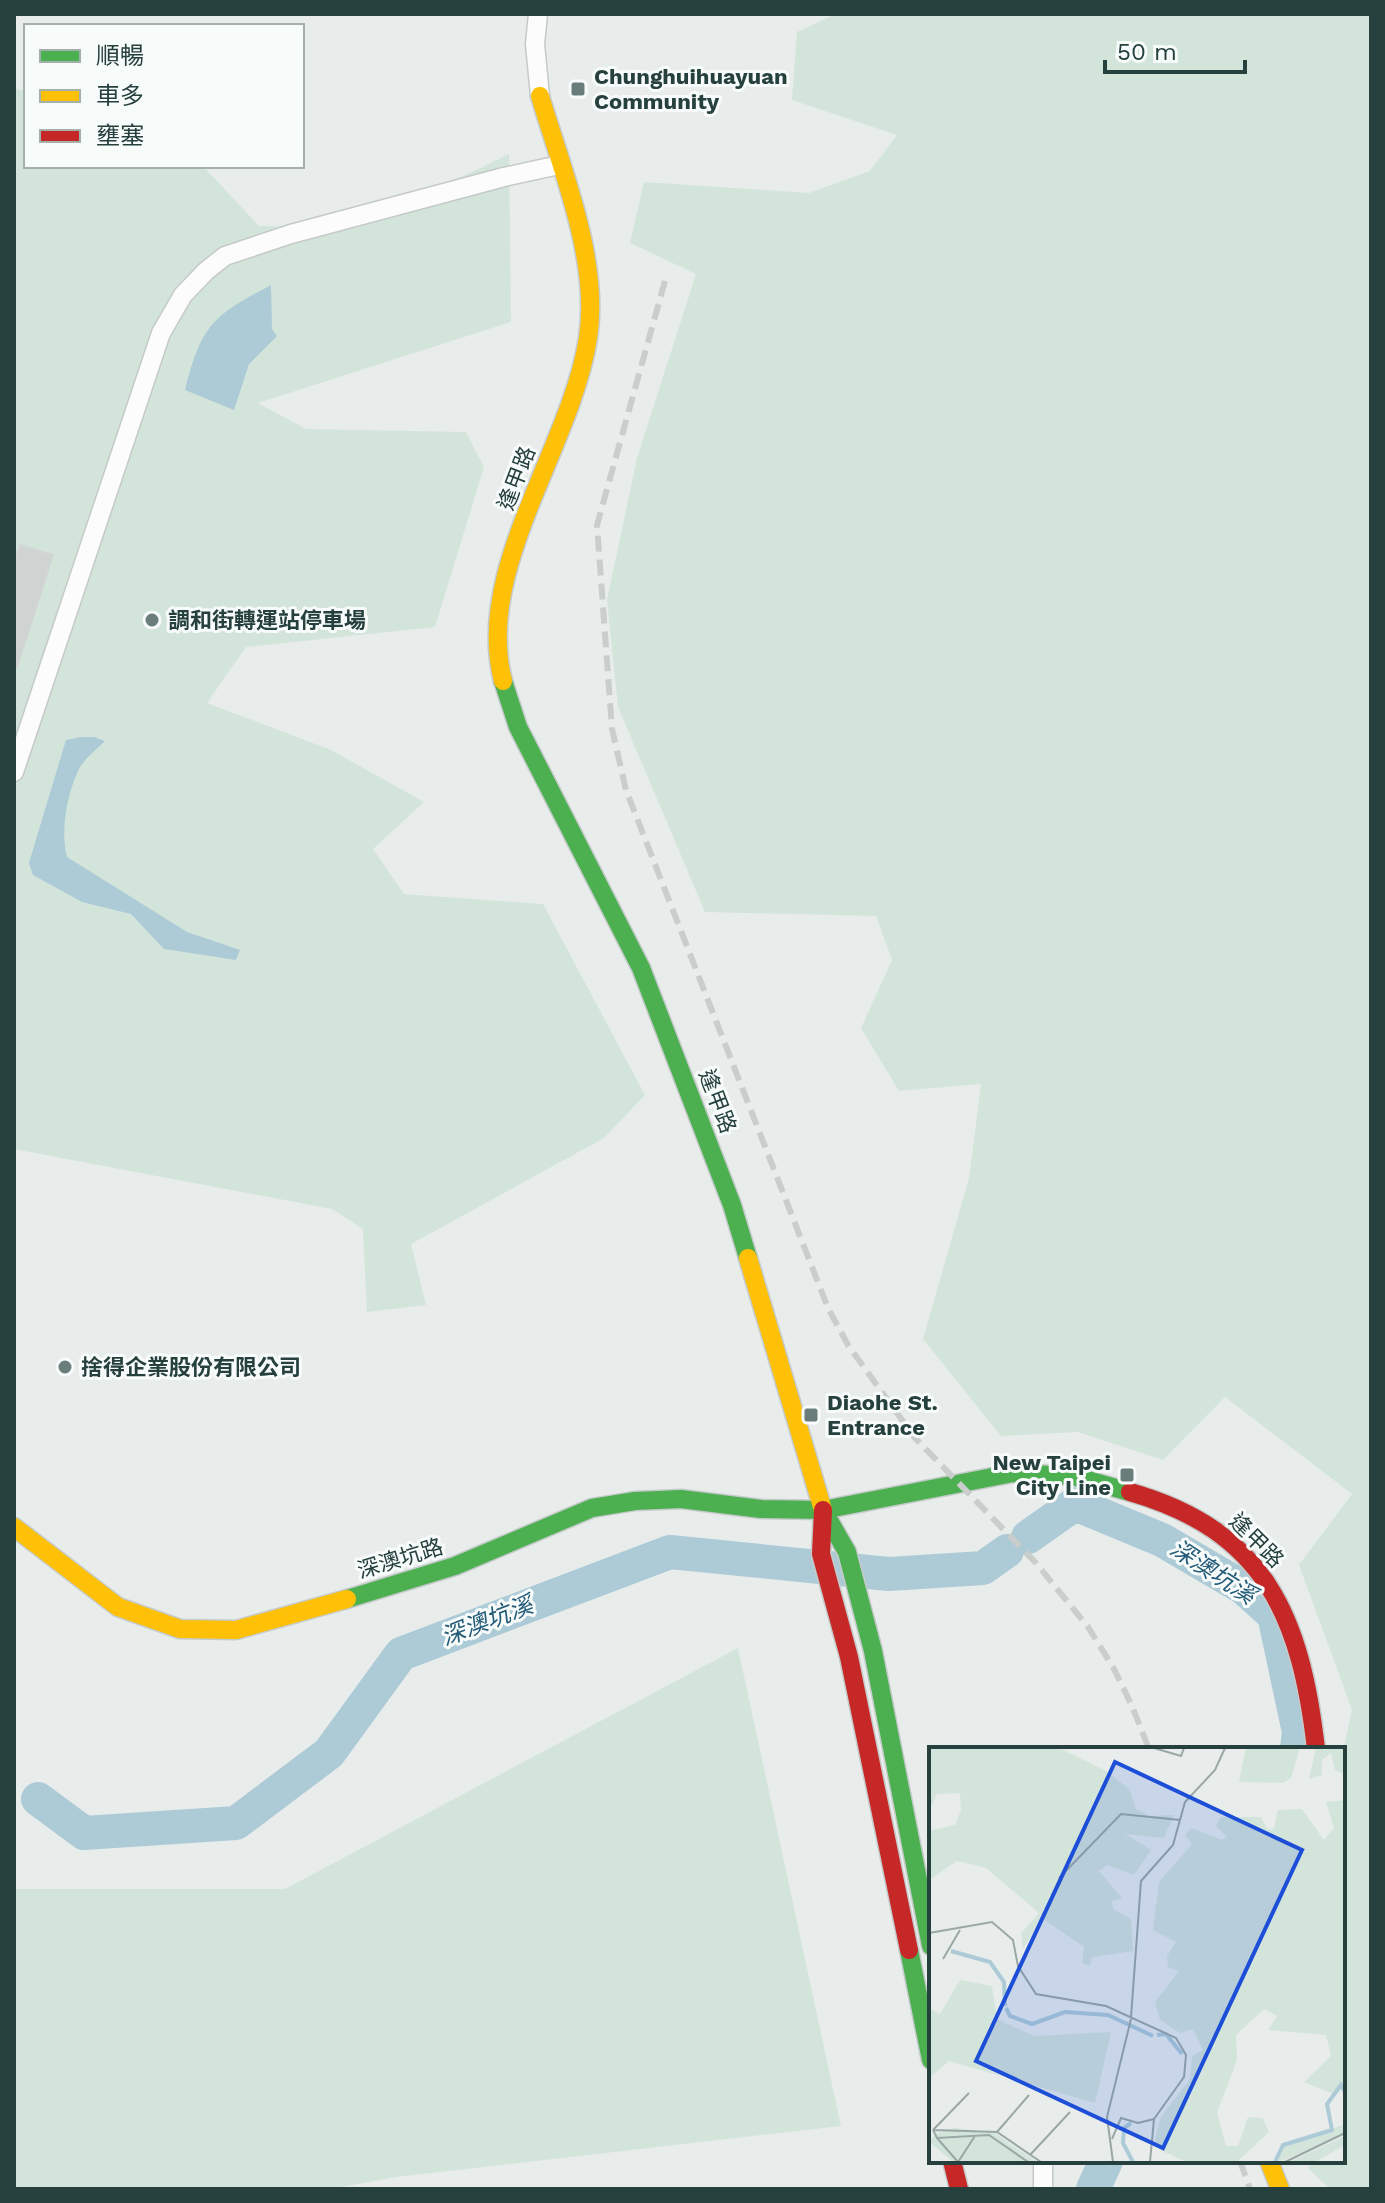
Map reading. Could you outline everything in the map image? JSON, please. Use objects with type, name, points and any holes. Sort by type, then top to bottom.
[{"type":"main road","name":"逢甲路","points":[[540,96],[580,239],[589,290],[589,337],[556,440],[512,557],[498,621],[497,648],[505,689],[518,727],[641,968],[732,1205],[823,1510],[1013,1473],[1073,1476],[1154,1499],[1222,1533],[1261,1572],[1280,1604],[1293,1637],[1312,1715],[1316,1747]]},
{"type":"main road","name":"深澳坑路","points":[[14,1527],[118,1607],[180,1629],[236,1630],[410,1582],[592,1508],[635,1501],[681,1499],[761,1509],[823,1510]]},
{"type":"main road","points":[[823,1510],[847,1552],[873,1651],[929,1936]]},
{"type":"main road","points":[[823,1510],[821,1554],[849,1657],[929,2050]]},
{"type":"main road","points":[[952,2163],[959,2189]]},
{"type":"main road","points":[[1270,2163],[1280,2189]]},
{"type":"street","points":[[538,14],[535,44],[540,96]]},
{"type":"street","points":[[14,772],[161,333],[183,295],[225,256],[306,230],[559,165]]},
{"type":"street","points":[[1043,2163],[1043,2189]]},
{"type":"shaded area","points":[[836,14],[1371,14],[1371,2189],[1330,2189],[1309,2169],[1308,2163],[1345,2163],[1344,1747],[1352,1710],[1299,1565],[1352,1494],[1225,1397],[1163,1460],[1078,1432],[1001,1436],[923,1339],[969,1178],[981,1084],[899,1091],[861,1028],[892,960],[876,916],[705,912],[618,707],[607,600],[637,458],[696,274],[630,243],[644,182],[809,193],[870,171],[897,135],[792,100],[797,32]]},
{"type":"shaded area","points":[[14,88],[24,90],[24,168],[205,168],[259,226],[357,228],[509,154],[511,322],[258,403],[306,429],[466,432],[484,467],[435,627],[246,647],[207,703],[331,750],[424,802],[373,849],[404,894],[543,904],[645,1095],[604,1138],[411,1244],[426,1305],[367,1312],[363,1229],[332,1209],[14,1149]]},
{"type":"shaded area","points":[[738,1648],[841,2126],[396,2177],[332,2189],[14,2189],[14,1889],[285,1889]]},
{"type":"water","points":[[271,285],[272,329],[277,336],[249,364],[234,410],[185,390],[197,350],[213,324],[235,305]]},
{"type":"water","points":[[81,737],[105,741],[81,765],[71,790],[65,824],[67,857],[187,932],[240,950],[236,960],[164,949],[131,914],[82,902],[33,875],[29,863],[66,740]]},
{"type":"building","points":[[20,545],[53,555],[17,667],[14,666],[14,564]]},
{"type":"waterway","name":"深澳坑溪","points":[[1028,1537],[1075,1504],[1162,1540],[1244,1588],[1274,1615],[1299,1732],[1297,1747]]},
{"type":"waterway","name":"深澳坑溪","points":[[38,1799],[84,1833],[236,1823],[329,1753],[401,1654],[670,1552],[889,1574],[983,1568],[1007,1551]]},
{"type":"waterway","name":"深澳坑溪","points":[[1093,2189],[1105,2163]]},
{"type":"railway","points":[[665,281],[597,525],[612,729],[626,790],[828,1308],[848,1345],[915,1438],[1036,1563],[1088,1627],[1113,1667],[1148,1747]]},
{"type":"railway","points":[[1241,2163],[1250,2189]]},
{"type":"traffic: fast","points":[[503,681],[518,727],[641,968],[732,1205],[748,1258]]},
{"type":"traffic: fast","points":[[347,1599],[455,1566],[592,1508],[635,1501],[681,1499],[761,1509],[823,1510],[1013,1473],[1073,1476],[1130,1492]]},
{"type":"traffic: fast","points":[[823,1510],[847,1552],[873,1651],[929,1936]]},
{"type":"traffic: fast","points":[[909,1950],[929,2050]]},
{"type":"traffic: slow","points":[[503,681],[498,639],[502,596],[528,509],[578,380],[588,338],[590,309],[589,278],[577,216],[540,96]]},
{"type":"traffic: slow","points":[[748,1258],[823,1510]]},
{"type":"traffic: slow","points":[[14,1527],[118,1607],[180,1629],[236,1630],[347,1599]]},
{"type":"traffic: slow","points":[[1270,2163],[1280,2189]]},
{"type":"traffic: jam","points":[[1130,1492],[1176,1509],[1214,1530],[1245,1556],[1268,1586],[1286,1620],[1300,1659],[1316,1747]]},
{"type":"traffic: jam","points":[[823,1510],[821,1554],[849,1657],[909,1950]]},
{"type":"traffic: jam","points":[[952,2163],[959,2189]]},
{"type":"place","name":"Chunghuihuayuan Community","points":[[578,89]]},
{"type":"place","name":"調和街轉運站停車場","points":[[152,620]]},
{"type":"place","name":"捨得企業股份有限公司","points":[[65,1367]]},
{"type":"place","name":"Diaohe St. Entrance","points":[[811,1415]]},
{"type":"place","name":"New Taipei City Line","points":[[1127,1475]]}]
